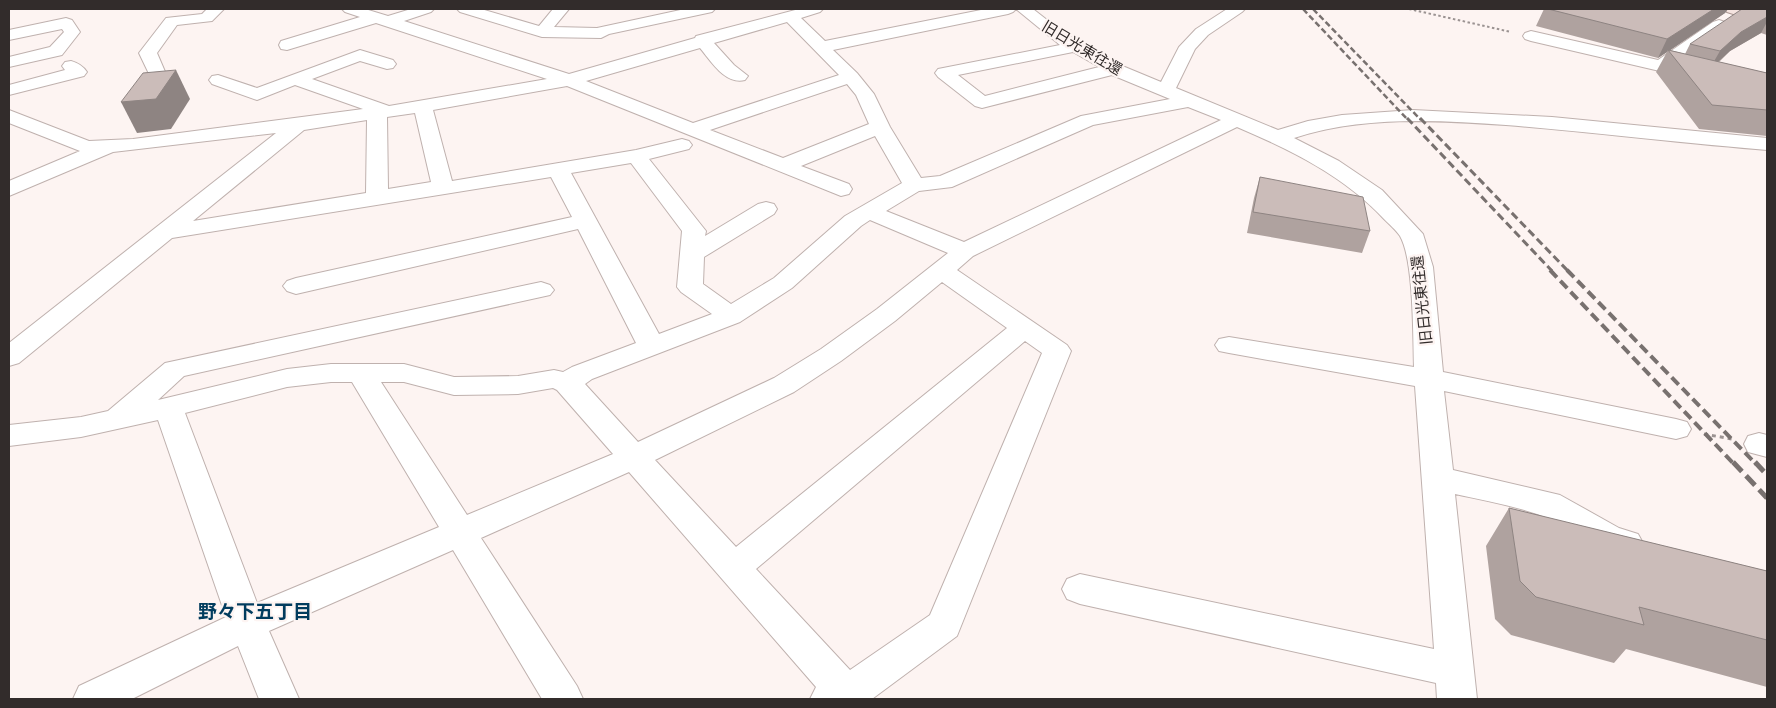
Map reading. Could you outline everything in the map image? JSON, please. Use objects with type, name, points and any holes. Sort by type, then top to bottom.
[{"type":"main road","points":[[1737,10],[1767,20]]},
{"type":"street","points":[[157,74],[148,54],[172,21],[206,18],[216,9]]},
{"type":"street","points":[[350,9],[569,80],[688,137],[784,165],[841,189]]},
{"type":"street","points":[[287,45],[426,9]]},
{"type":"street","points":[[465,9],[542,32],[603,31],[707,9]]},
{"type":"street","points":[[542,32],[561,9]]},
{"type":"street","points":[[569,80],[619,9]]},
{"type":"street","points":[[9,116],[71,142],[87,147],[106,148],[298,125],[383,113],[569,80],[790,13],[815,9]]},
{"type":"street","points":[[821,47],[1023,9]]},
{"type":"street","name":"旧日光東往還","points":[[1023,9],[1074,46],[1114,69],[1278,137],[1309,152],[1354,180],[1394,213],[1412,234],[1422,266],[1437,478],[1456,685]]},
{"type":"street","points":[[567,383],[582,373],[731,316],[783,283],[853,221],[914,185],[944,182],[1088,120],[1178,96],[1187,47],[1202,32],[1237,9]]},
{"type":"street","points":[[1662,66],[1737,10]]},
{"type":"street","points":[[790,13],[865,94],[880,127],[914,185]]},
{"type":"street","points":[[9,35],[66,23],[72,32],[56,51],[9,62]]},
{"type":"street","points":[[1573,44],[1594,32]]},
{"type":"street","points":[[1531,36],[1573,44],[1767,91]]},
{"type":"street","points":[[702,40],[728,69],[739,76]]},
{"type":"street","points":[[1074,46],[944,73],[982,102],[1114,69]]},
{"type":"street","points":[[218,80],[257,94],[360,55],[387,64]]},
{"type":"street","points":[[9,90],[78,72],[71,66]]},
{"type":"street","points":[[165,232],[377,197],[443,187],[450,188],[636,156],[851,77]]},
{"type":"street","points":[[296,79],[383,113]]},
{"type":"street","points":[[423,106],[443,187]]},
{"type":"street","points":[[377,197],[383,113]]},
{"type":"street","points":[[1278,137],[1292,131],[1353,120],[1406,117],[1479,117],[1767,144]]},
{"type":"street","points":[[93,699],[247,624],[635,457],[784,385],[831,355],[954,261],[1237,120]]},
{"type":"street","points":[[9,357],[298,125]]},
{"type":"street","points":[[784,165],[880,127]]},
{"type":"street","points":[[9,189],[106,148]]},
{"type":"street","points":[[636,156],[694,231],[690,287],[731,316]]},
{"type":"street","points":[[558,169],[651,345]]},
{"type":"street","points":[[693,254],[766,209]]},
{"type":"street","points":[[9,435],[63,430],[116,420],[169,409],[286,378],[331,373],[404,373],[454,386],[518,385],[554,380],[567,383],[847,695],[944,625],[1057,351],[1024,328],[954,261],[870,212]]},
{"type":"street","points":[[296,286],[585,220]]},
{"type":"street","points":[[116,420],[175,369],[540,290]]},
{"type":"street","points":[[733,569],[1024,328]]},
{"type":"street","points":[[1229,345],[1429,379],[1676,429]]},
{"type":"street","points":[[361,372],[563,699]]},
{"type":"street","points":[[169,409],[247,624],[279,699]]},
{"type":"street","points":[[1437,478],[1548,504],[1609,538],[1656,550]]},
{"type":"street","points":[[1080,589],[1456,685]]},
{"type":"path","points":[[1409,9],[1531,36]]},
{"type":"path","points":[[1676,429],[1763,445]]},
{"type":"building","points":[[1548,9],[1714,9],[1667,39]]},
{"type":"building","points":[[1742,9],[1767,9],[1767,17],[1741,32],[1720,51],[1690,44]]},
{"type":"building","points":[[1668,50],[1767,73],[1767,110],[1712,105]]},
{"type":"building","points":[[176,70],[156,99],[121,102],[143,73]]},
{"type":"building","points":[[1260,177],[1363,197],[1370,231],[1253,212]]},
{"type":"building","points":[[1509,508],[1767,571],[1767,640],[1639,607],[1644,625],[1536,597],[1520,581]]},
{"type":"railway","points":[[1303,9],[1408,120]]},
{"type":"railway","points":[[1313,9],[1421,120]]},
{"type":"railway","points":[[1407,118],[1552,271]]},
{"type":"railway","points":[[1420,118],[1568,271]]},
{"type":"railway","points":[[1550,270],[1734,464]]},
{"type":"railway","points":[[1567,270],[1756,464]]},
{"type":"railway","points":[[1733,462],[1767,498]]},
{"type":"railway","points":[[1755,462],[1767,475]]},
{"type":"district","name":"野々下五丁目","points":[[255,611]]}]
